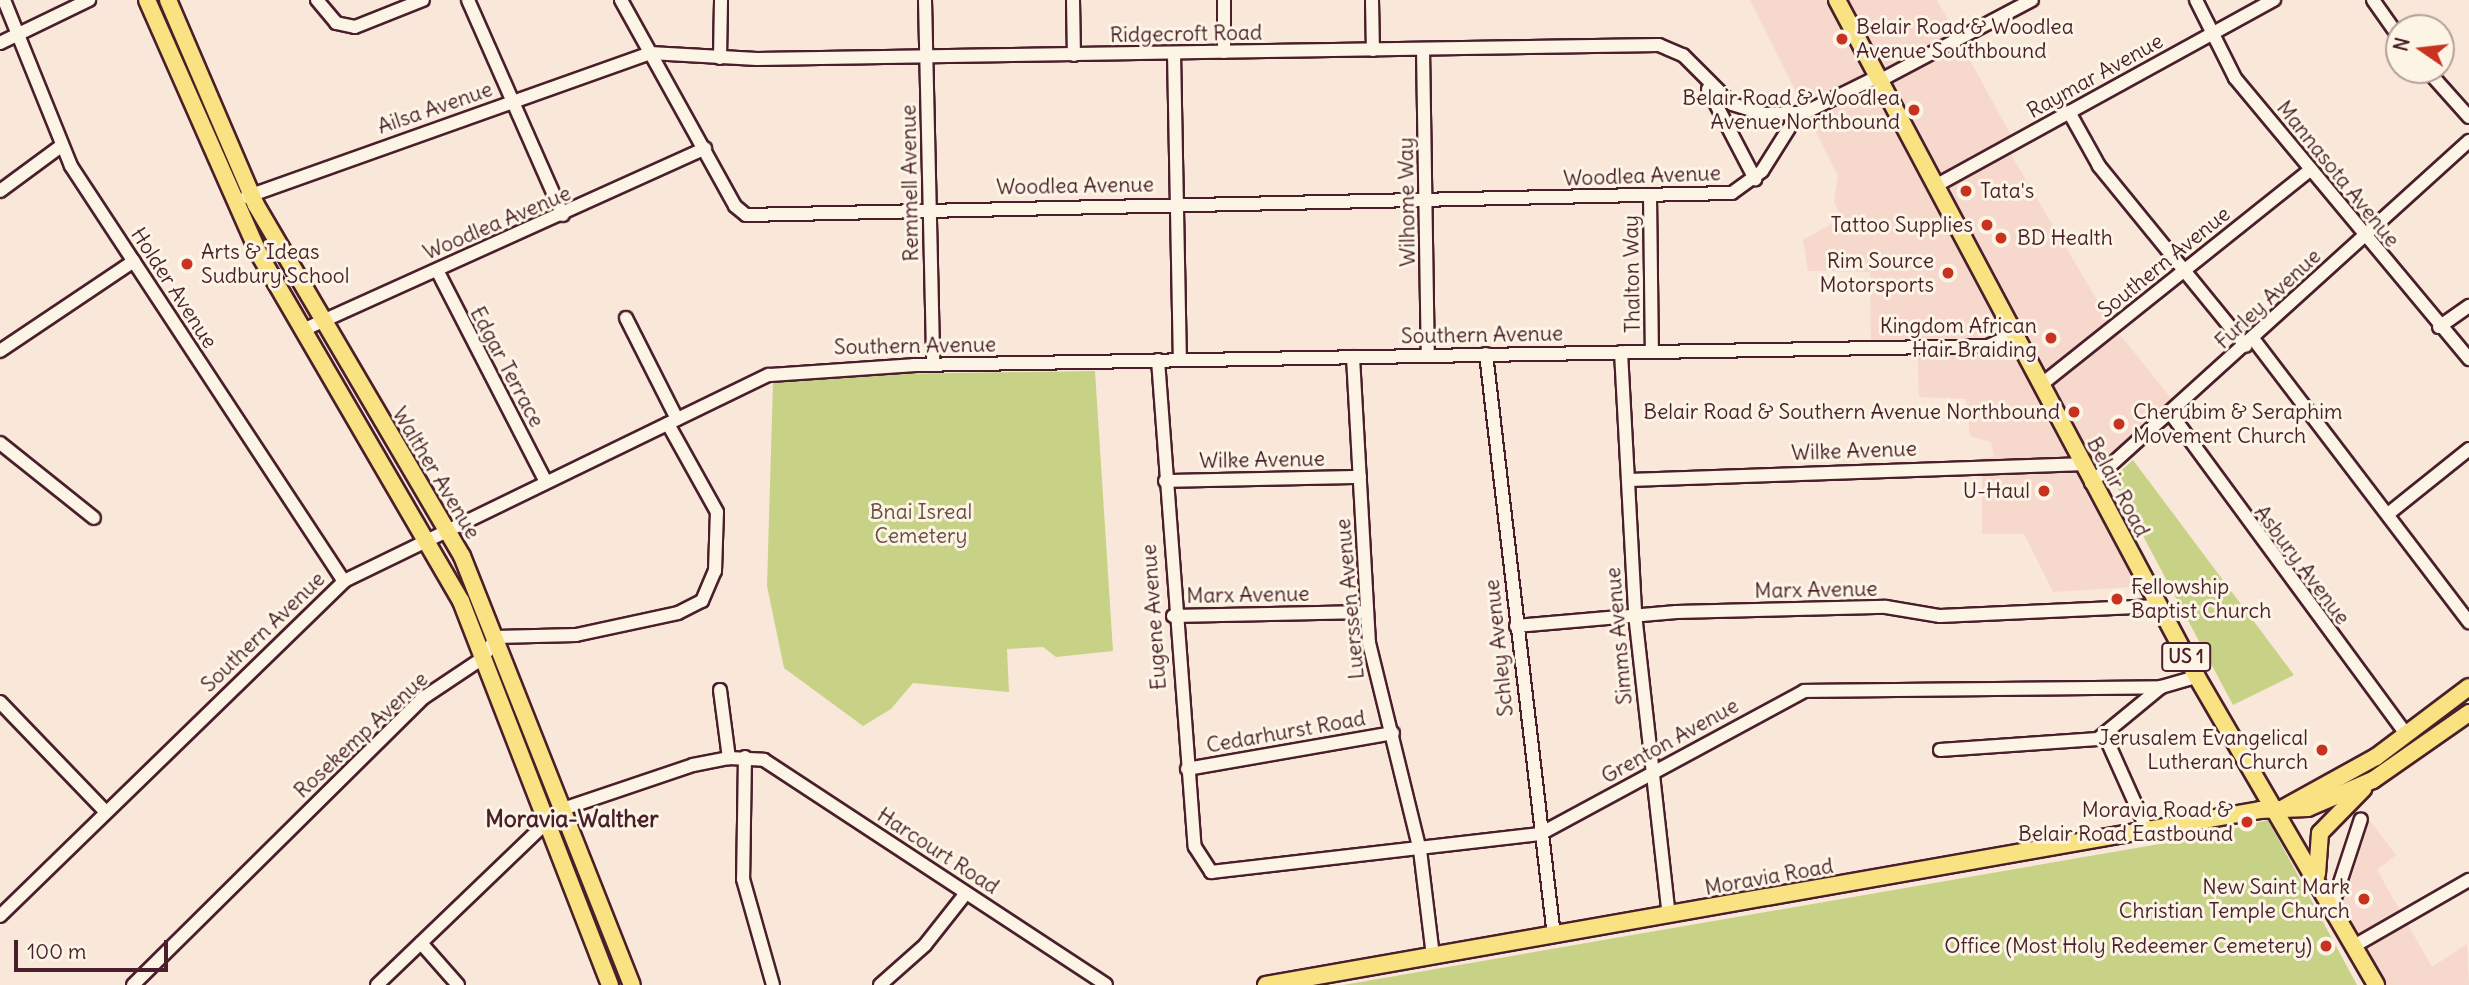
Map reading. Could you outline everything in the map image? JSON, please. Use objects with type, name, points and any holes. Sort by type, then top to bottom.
[{"type":"main road","name":"Walther Avenue","points":[[147,0],[233,202],[429,541],[483,658],[610,985]]},
{"type":"main road","name":"Walther Avenue","points":[[168,0],[251,195],[321,319],[448,531],[496,637],[632,985]]},
{"type":"main road","name":"Belair Road","points":[[1837,0],[2158,606],[2197,677],[2333,904],[2376,985]]},
{"type":"main road","name":"Moravia Road","points":[[2278,812],[2407,735],[2469,687]]},
{"type":"main road","name":"Moravia Road","points":[[1266,985],[2148,832],[2308,808],[2372,780],[2469,713]]},
{"type":"main road","points":[[2319,880],[2320,833],[2372,780]]},
{"type":"main road","points":[[546,823],[563,809]]},
{"type":"street","name":"Holder Avenue","points":[[4,0],[61,146],[344,581]]},
{"type":"street","points":[[0,43],[89,0]]},
{"type":"street","points":[[317,0],[336,23],[355,27],[423,0]]},
{"type":"street","points":[[468,0],[563,215]]},
{"type":"street","points":[[621,0],[705,148]]},
{"type":"street","points":[[720,58],[721,0]]},
{"type":"street","name":"Remmell Avenue","points":[[925,0],[933,364]]},
{"type":"street","points":[[1073,0],[1074,55]]},
{"type":"street","points":[[1224,0],[1224,52]]},
{"type":"street","points":[[1372,0],[1373,50]]},
{"type":"street","points":[[1755,179],[1801,113],[1878,79],[2032,0]]},
{"type":"street","name":"Mannasota Avenue","points":[[2196,0],[2235,78],[2364,237],[2469,359]]},
{"type":"street","name":"Raymar Avenue","points":[[1935,186],[2274,0]]},
{"type":"street","points":[[2373,0],[2385,17]]},
{"type":"street","name":"Ridgecroft Road","points":[[650,53],[720,58],[927,57],[1659,45],[1684,55],[1706,85],[1755,179]]},
{"type":"street","name":"Wilhome Way","points":[[1423,49],[1428,355]]},
{"type":"street","name":"Ailsa Avenue","points":[[233,202],[650,53]]},
{"type":"street","points":[[1174,53],[1180,360]]},
{"type":"street","points":[[2440,84],[2469,117]]},
{"type":"street","name":"Ridgecroft Road","points":[[1706,85],[1751,111],[1801,113]]},
{"type":"street","points":[[2069,112],[2099,166],[2250,343],[2388,514],[2469,622]]},
{"type":"street","name":"Furley Avenue","points":[[2091,483],[2250,343],[2469,141]]},
{"type":"street","points":[[0,191],[61,146]]},
{"type":"street","name":"Woodlea Avenue","points":[[305,330],[321,319],[563,215],[705,148],[746,215],[930,208],[1650,196],[1732,193],[1755,179]]},
{"type":"street","name":"Southern Avenue","points":[[2042,384],[2311,170]]},
{"type":"street","name":"Thalton Way","points":[[1650,196],[1652,351]]},
{"type":"street","points":[[0,351],[134,261]]},
{"type":"street","name":"Edgar Terrace","points":[[437,270],[546,482]]},
{"type":"street","points":[[2439,327],[2469,306]]},
{"type":"street","points":[[496,637],[576,635],[678,613],[702,601],[715,571],[717,512],[626,318]]},
{"type":"street","name":"Southern Avenue","points":[[0,916],[344,581],[776,373],[933,364],[1987,346],[2013,335]]},
{"type":"street","name":"Simms Avenue","points":[[1621,352],[1634,614],[1669,915]]},
{"type":"street","name":"Schley Avenue","points":[[1486,354],[1554,936]]},
{"type":"street","name":"Luerssen Avenue","points":[[1353,357],[1367,612],[1373,666],[1393,733],[1420,850],[1433,956]]},
{"type":"street","name":"Eugene Avenue","points":[[1158,360],[1173,616],[1195,847],[1203,869]]},
{"type":"street","name":"Asbury Avenue","points":[[2171,414],[2407,735]]},
{"type":"street","points":[[0,443],[94,519]]},
{"type":"street","points":[[2388,514],[2469,449]]},
{"type":"street","name":"Wilke Avenue","points":[[1628,480],[2081,464]]},
{"type":"street","name":"Wilke Avenue","points":[[1164,481],[1360,477]]},
{"type":"street","name":"Marx Avenue","points":[[1516,626],[1634,614],[1876,607],[1940,616],[2158,606]]},
{"type":"street","name":"Marx Avenue","points":[[1173,616],[1367,612]]},
{"type":"street","name":"Rosekemp Avenue","points":[[133,985],[423,698],[483,658],[496,637]]},
{"type":"street","points":[[1940,750],[2105,736],[2161,687],[2197,677]]},
{"type":"street","name":"Grenton Avenue","points":[[1203,869],[1228,873],[1320,856],[1420,850],[1540,834],[1804,691],[2161,687]]},
{"type":"street","points":[[720,690],[729,758]]},
{"type":"street","points":[[0,702],[106,812]]},
{"type":"street","name":"Cedarhurst Road","points":[[1187,769],[1393,733]]},
{"type":"street","points":[[2105,736],[2148,832]]},
{"type":"street","points":[[563,809],[729,758],[745,757],[743,878],[773,985]]},
{"type":"street","name":"Harcourt Road","points":[[745,757],[773,765],[1106,985]]},
{"type":"street","points":[[2333,904],[2361,819]]},
{"type":"street","points":[[377,985],[546,823]]},
{"type":"street","points":[[2354,946],[2469,880]]},
{"type":"street","points":[[880,985],[925,945],[966,893]]},
{"type":"street","points":[[421,943],[457,985]]},
{"type":"shaded area","points":[[1750,0],[1937,0],[2014,141],[2006,146],[2110,322],[2178,407],[2091,483],[2144,579],[2132,587],[2053,592],[2024,534],[1982,534],[1982,458],[1994,457],[1991,442],[1970,436],[1966,399],[1919,397],[1917,347],[1871,346],[1870,272],[1808,271],[1803,240],[1842,218],[1834,202],[1838,176]]},
{"type":"shaded area","points":[[2363,812],[2396,855],[2377,870],[2432,967],[2467,944],[2469,985],[2376,985],[2334,901]]},
{"type":"green space","name":"Bnai Isreal Cemetery","points":[[1095,371],[1113,651],[1056,657],[1043,647],[1007,649],[1009,692],[913,683],[891,709],[863,726],[784,668],[767,586],[773,383],[819,375]]},
{"type":"green space","points":[[2133,460],[2294,675],[2233,705],[2116,485],[2114,477]]},
{"type":"green space","points":[[2268,820],[2357,985],[1343,985],[2200,837]]},
{"type":"place","name":"Belair Road & Woodlea Avenue Southbound","points":[[1842,39]]},
{"type":"place","name":"Belair Road & Woodlea Avenue Northbound","points":[[1914,110]]},
{"type":"place","name":"Tata's","points":[[1966,191]]},
{"type":"place","name":"Tattoo Supplies","points":[[1987,225]]},
{"type":"place","name":"BD Health","points":[[2001,238]]},
{"type":"place","name":"Arts & Ideas Sudbury School","points":[[187,264]]},
{"type":"place","name":"Rim Source Motorsports","points":[[1948,273]]},
{"type":"place","name":"Kingdom African Hair Braiding","points":[[2051,338]]},
{"type":"place","name":"Belair Road & Southern Avenue Northbound","points":[[2074,412]]},
{"type":"place","name":"Cherubim & Seraphim Movement Church","points":[[2119,424]]},
{"type":"place","name":"U-Haul","points":[[2044,491]]},
{"type":"place","name":"Fellowship Baptist Church","points":[[2117,599]]},
{"type":"place","name":"Jerusalem Evangelical Lutheran Church","points":[[2322,750]]},
{"type":"place","name":"Moravia Road & Belair Road Eastbound","points":[[2247,822]]},
{"type":"place","name":"New Saint Mark Christian Temple Church","points":[[2364,899]]},
{"type":"place","name":"Office (Most Holy Redeemer Cemetery)","points":[[2326,946]]},
{"type":"district","name":"Moravia-Walther","points":[[572,819]]}]
